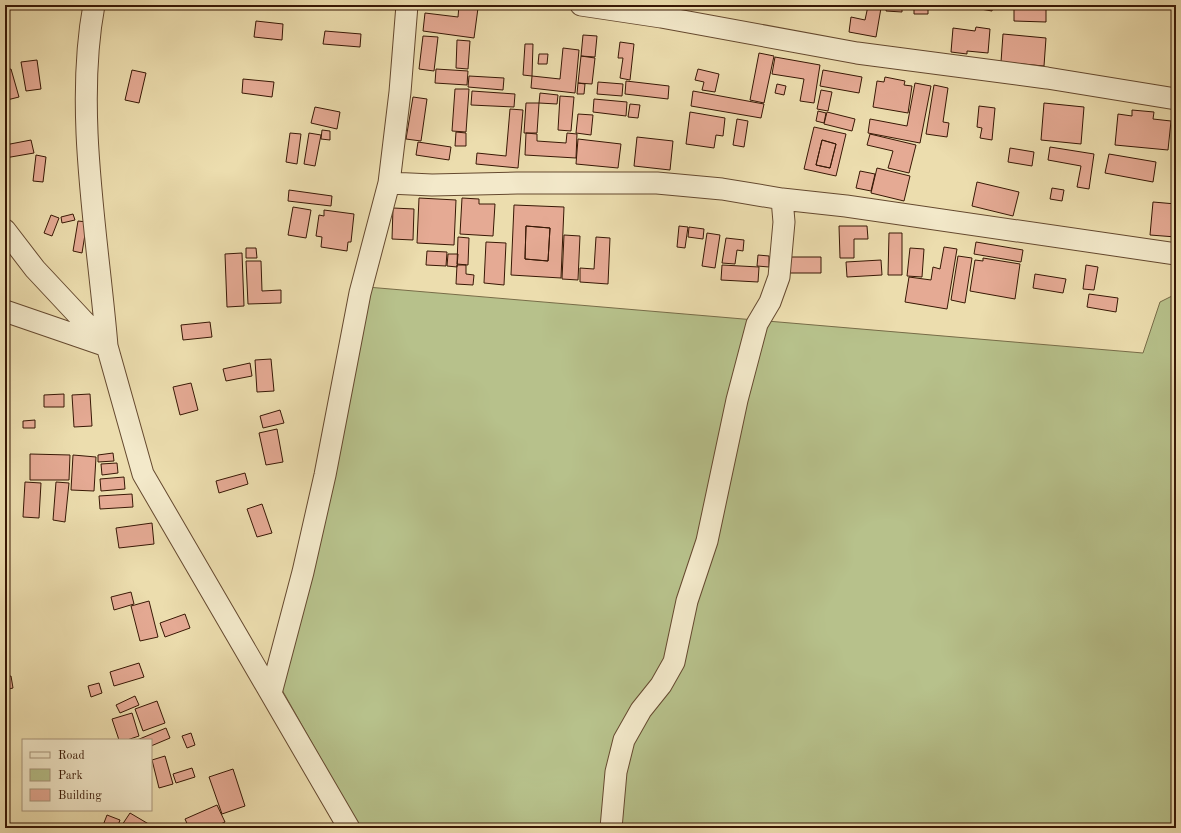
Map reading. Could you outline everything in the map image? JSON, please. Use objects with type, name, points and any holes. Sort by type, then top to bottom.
[{"type":"street","points":[[94,5],[89,36],[87,126],[107,346],[123,409],[143,474],[348,828]]},
{"type":"street","points":[[271,693],[318,505],[360,293],[389,183],[400,92],[407,5]]},
{"type":"street","points":[[581,5],[661,17],[857,54],[1047,78],[1176,99]]},
{"type":"street","points":[[389,183],[432,185],[517,183],[657,183],[722,188],[782,199],[846,206],[1176,254]]},
{"type":"street","points":[[611,828],[616,772],[624,740],[641,710],[661,685],[674,662],[687,601],[707,541],[737,400],[757,324],[770,302],[779,277],[784,222],[782,199]]},
{"type":"street","points":[[5,230],[35,269],[107,346]]},
{"type":"street","points":[[5,311],[107,346]]},
{"type":"green space","points":[[367,287],[1143,353],[1160,302],[1176,294],[1176,828],[360,828],[281,688]]},
{"type":"building","points":[[459,5],[478,8],[474,38],[423,31],[425,13],[458,17]]},
{"type":"building","points":[[754,5],[775,5],[775,9],[754,7]]},
{"type":"building","points":[[887,5],[902,5],[902,12],[886,11]]},
{"type":"building","points":[[914,5],[928,5],[928,14],[914,14]]},
{"type":"building","points":[[969,5],[993,5],[992,11],[969,7]]},
{"type":"building","points":[[1014,5],[1046,6],[1046,22],[1014,21]]},
{"type":"building","points":[[868,6],[881,8],[876,37],[849,32],[851,17],[865,20]]},
{"type":"building","points":[[256,21],[283,24],[282,40],[254,37]]},
{"type":"building","points":[[976,27],[990,29],[988,53],[967,51],[967,54],[951,52],[953,28],[975,31]]},
{"type":"building","points":[[325,31],[361,34],[360,47],[323,44]]},
{"type":"building","points":[[1003,34],[1046,38],[1044,66],[1001,62]]},
{"type":"building","points":[[583,35],[597,36],[595,57],[581,56]]},
{"type":"building","points":[[423,36],[438,37],[434,71],[419,69]]},
{"type":"building","points":[[457,40],[470,41],[468,69],[456,68]]},
{"type":"building","points":[[620,42],[634,44],[630,80],[620,78],[623,58],[618,58]]},
{"type":"building","points":[[525,44],[533,44],[532,76],[523,75]]},
{"type":"building","points":[[563,48],[579,50],[575,93],[531,88],[532,76],[560,79]]},
{"type":"building","points":[[759,53],[774,56],[764,103],[750,100]]},
{"type":"building","points":[[539,54],[548,54],[547,64],[538,64]]},
{"type":"building","points":[[581,56],[595,58],[592,84],[578,83]]},
{"type":"building","points":[[775,57],[820,65],[814,103],[800,101],[804,79],[772,74]]},
{"type":"building","points":[[37,60],[41,89],[26,91],[21,62]]},
{"type":"building","points":[[11,69],[19,97],[7,100],[5,92],[5,70]]},
{"type":"building","points":[[436,69],[468,71],[467,85],[435,83]]},
{"type":"building","points":[[698,69],[719,74],[715,92],[702,90],[704,82],[695,80]]},
{"type":"building","points":[[132,70],[146,73],[139,103],[125,100]]},
{"type":"building","points":[[823,70],[862,77],[859,93],[820,86]]},
{"type":"building","points":[[469,76],[504,78],[503,90],[468,87]]},
{"type":"building","points":[[885,77],[905,81],[904,85],[912,86],[908,113],[873,107],[877,81],[884,82]]},
{"type":"building","points":[[243,79],[274,82],[272,97],[242,93]]},
{"type":"building","points":[[626,81],[669,86],[668,99],[625,94]]},
{"type":"building","points":[[598,82],[623,84],[622,96],[597,94]]},
{"type":"building","points":[[578,83],[585,84],[584,94],[577,94]]},
{"type":"building","points":[[915,83],[931,86],[920,143],[868,133],[870,119],[907,126]]},
{"type":"building","points":[[777,84],[786,86],[784,95],[775,93]]},
{"type":"building","points":[[934,85],[948,88],[943,122],[949,123],[947,137],[926,134]]},
{"type":"building","points":[[455,89],[469,89],[466,132],[452,131]]},
{"type":"building","points":[[821,90],[832,92],[828,111],[817,109]]},
{"type":"building","points":[[472,91],[515,94],[514,107],[471,105]]},
{"type":"building","points":[[693,91],[764,104],[761,118],[691,106]]},
{"type":"building","points":[[540,93],[558,95],[557,104],[539,103]]},
{"type":"building","points":[[560,96],[574,97],[571,131],[558,130]]},
{"type":"building","points":[[413,97],[427,99],[421,141],[406,139]]},
{"type":"building","points":[[594,99],[627,102],[626,116],[593,112]]},
{"type":"building","points":[[526,103],[539,103],[537,133],[524,133]]},
{"type":"building","points":[[1044,103],[1084,107],[1081,144],[1041,140]]},
{"type":"building","points":[[630,104],[640,105],[638,118],[628,117]]},
{"type":"building","points":[[979,106],[995,108],[992,140],[980,138],[982,128],[977,127]]},
{"type":"building","points":[[315,107],[340,112],[337,129],[311,123]]},
{"type":"building","points":[[510,109],[523,110],[518,168],[476,164],[477,153],[506,156]]},
{"type":"building","points":[[1132,110],[1154,112],[1153,119],[1171,121],[1168,150],[1115,145],[1118,114],[1132,116]]},
{"type":"building","points":[[818,111],[826,113],[824,123],[816,121]]},
{"type":"building","points":[[690,112],[725,118],[723,136],[716,135],[714,148],[686,144]]},
{"type":"building","points":[[827,112],[855,119],[852,131],[824,124]]},
{"type":"building","points":[[578,114],[593,115],[591,135],[576,133]]},
{"type":"building","points":[[737,119],[748,121],[744,147],[733,145]]},
{"type":"building","points":[[814,127],[846,134],[836,176],[804,169]],"holes":[[[822,140],[836,144],[830,168],[816,165]]]},
{"type":"building","points":[[322,130],[330,131],[330,140],[321,139]]},
{"type":"building","points":[[456,132],[466,133],[466,146],[455,146]]},
{"type":"building","points":[[290,133],[301,134],[297,164],[286,162]]},
{"type":"building","points":[[309,133],[321,135],[315,166],[304,164]]},
{"type":"building","points":[[526,133],[537,134],[537,141],[566,143],[567,133],[577,134],[576,158],[525,155]]},
{"type":"building","points":[[870,134],[916,145],[909,173],[888,168],[893,151],[867,145]]},
{"type":"building","points":[[637,137],[673,141],[670,170],[634,166]]},
{"type":"building","points":[[578,139],[621,144],[618,168],[576,164]]},
{"type":"building","points":[[31,140],[34,153],[5,158],[5,145]]},
{"type":"building","points":[[822,140],[836,144],[830,168],[816,165]]},
{"type":"building","points":[[418,142],[451,147],[449,160],[416,155]]},
{"type":"building","points":[[1050,147],[1094,154],[1089,189],[1077,187],[1081,166],[1048,160]]},
{"type":"building","points":[[1010,148],[1034,152],[1032,166],[1008,162]]},
{"type":"building","points":[[1109,154],[1156,162],[1153,182],[1105,173]]},
{"type":"building","points":[[36,155],[46,157],[43,182],[33,181]]},
{"type":"building","points":[[877,168],[910,176],[904,201],[871,193]]},
{"type":"building","points":[[860,171],[875,174],[871,191],[856,188]]},
{"type":"building","points":[[977,182],[1019,192],[1013,216],[972,206]]},
{"type":"building","points":[[1052,188],[1064,190],[1062,201],[1050,199]]},
{"type":"building","points":[[289,190],[332,196],[331,206],[288,201]]},
{"type":"building","points":[[419,198],[456,200],[454,245],[417,243]]},
{"type":"building","points":[[462,198],[479,199],[479,204],[495,204],[493,236],[460,234]]},
{"type":"building","points":[[1153,202],[1176,204],[1176,237],[1150,235]]},
{"type":"building","points":[[514,205],[564,207],[561,278],[511,275]],"holes":[[[526,226],[550,228],[548,261],[525,259]]]},
{"type":"building","points":[[293,207],[311,210],[306,238],[288,235]]},
{"type":"building","points":[[393,208],[414,209],[413,240],[392,239]]},
{"type":"building","points":[[324,210],[354,214],[351,242],[348,242],[347,251],[321,247],[322,237],[316,236],[319,215],[324,216]]},
{"type":"building","points":[[73,214],[75,220],[62,223],[61,217]]},
{"type":"building","points":[[51,215],[59,218],[52,236],[44,233]]},
{"type":"building","points":[[78,221],[87,222],[82,253],[73,251]]},
{"type":"building","points":[[526,226],[550,228],[548,261],[525,259]]},
{"type":"building","points":[[679,226],[688,227],[685,248],[677,247]]},
{"type":"building","points":[[839,226],[867,226],[868,239],[854,239],[854,258],[840,258]]},
{"type":"building","points":[[689,227],[704,229],[703,239],[688,237]]},
{"type":"building","points":[[707,233],[720,235],[715,268],[702,266]]},
{"type":"building","points":[[889,233],[902,233],[902,275],[888,275]]},
{"type":"building","points":[[564,235],[580,236],[578,280],[562,279]]},
{"type":"building","points":[[458,237],[469,238],[468,265],[457,264]]},
{"type":"building","points":[[596,237],[610,238],[608,284],[580,282],[580,268],[594,269]]},
{"type":"building","points":[[726,238],[744,240],[743,251],[737,250],[735,264],[722,263]]},
{"type":"building","points":[[486,242],[506,243],[504,285],[484,283]]},
{"type":"building","points":[[976,242],[1023,250],[1021,262],[974,254]]},
{"type":"building","points":[[944,247],[957,249],[947,309],[905,302],[909,277],[931,280],[933,267],[940,269]]},
{"type":"building","points":[[246,248],[256,248],[257,258],[246,258]]},
{"type":"building","points":[[910,248],[924,249],[922,277],[907,276]]},
{"type":"building","points":[[427,251],[447,252],[446,266],[426,265]]},
{"type":"building","points":[[242,253],[244,306],[227,307],[225,254]]},
{"type":"building","points":[[448,254],[458,254],[457,267],[447,266]]},
{"type":"building","points":[[758,255],[769,256],[769,267],[757,266]]},
{"type":"building","points":[[958,256],[972,258],[965,303],[951,300]]},
{"type":"building","points":[[789,257],[821,257],[821,273],[790,273]]},
{"type":"building","points":[[983,258],[1020,264],[1015,299],[970,291],[975,260],[983,261]]},
{"type":"building","points":[[881,260],[882,275],[847,277],[846,262]]},
{"type":"building","points":[[246,261],[261,261],[262,291],[281,290],[281,303],[248,304]]},
{"type":"building","points":[[457,265],[466,265],[466,274],[474,275],[473,285],[456,284]]},
{"type":"building","points":[[722,265],[759,267],[758,282],[721,280]]},
{"type":"building","points":[[1086,265],[1098,267],[1094,290],[1083,289]]},
{"type":"building","points":[[1035,274],[1066,279],[1063,293],[1033,288]]},
{"type":"building","points":[[1089,294],[1118,298],[1116,312],[1087,307]]},
{"type":"building","points":[[210,322],[212,337],[183,340],[181,325]]},
{"type":"building","points":[[271,359],[274,391],[257,392],[255,360]]},
{"type":"building","points":[[250,363],[252,376],[226,381],[223,369]]},
{"type":"building","points":[[191,383],[198,410],[180,415],[173,387]]},
{"type":"building","points":[[64,394],[64,407],[44,407],[44,395]]},
{"type":"building","points":[[90,394],[92,426],[74,427],[72,395]]},
{"type":"building","points":[[280,410],[284,423],[263,428],[260,416]]},
{"type":"building","points":[[35,420],[35,428],[23,428],[23,421]]},
{"type":"building","points":[[277,429],[283,462],[266,465],[259,433]]},
{"type":"building","points":[[113,453],[114,461],[98,462],[98,455]]},
{"type":"building","points":[[30,454],[70,455],[69,480],[30,480]]},
{"type":"building","points":[[73,455],[96,457],[94,491],[71,490]]},
{"type":"building","points":[[117,463],[118,473],[102,475],[101,464]]},
{"type":"building","points":[[245,473],[248,484],[219,493],[216,481]]},
{"type":"building","points":[[124,477],[125,489],[101,491],[100,479]]},
{"type":"building","points":[[25,482],[41,483],[39,518],[23,517]]},
{"type":"building","points":[[56,482],[69,483],[65,522],[53,520]]},
{"type":"building","points":[[132,494],[133,507],[100,509],[99,496]]},
{"type":"building","points":[[262,504],[272,533],[257,537],[247,509]]},
{"type":"building","points":[[152,523],[154,544],[119,548],[116,528]]},
{"type":"building","points":[[131,592],[134,604],[114,610],[111,597]]},
{"type":"building","points":[[149,601],[158,637],[140,641],[131,606]]},
{"type":"building","points":[[185,614],[190,628],[165,637],[160,623]]},
{"type":"building","points":[[139,663],[144,677],[114,686],[110,672]]},
{"type":"building","points":[[11,676],[13,688],[5,690],[5,677]]},
{"type":"building","points":[[99,683],[102,693],[91,697],[88,686]]},
{"type":"building","points":[[135,696],[139,705],[120,713],[116,705]]},
{"type":"building","points":[[157,701],[165,723],[143,731],[135,709]]},
{"type":"building","points":[[132,713],[139,736],[130,739],[119,739],[112,719]]},
{"type":"building","points":[[166,728],[170,738],[152,746],[152,739],[139,739]]},
{"type":"building","points":[[191,733],[195,745],[187,748],[182,736]]},
{"type":"building","points":[[165,756],[173,784],[159,788],[152,760]]},
{"type":"building","points":[[192,768],[195,777],[176,783],[173,774]]},
{"type":"building","points":[[233,769],[245,806],[222,814],[209,777]]},
{"type":"building","points":[[217,805],[225,822],[212,828],[189,828],[185,819]]},
{"type":"building","points":[[130,813],[152,826],[151,828],[127,828],[122,825]]},
{"type":"building","points":[[107,815],[120,820],[117,828],[102,828]]}]
